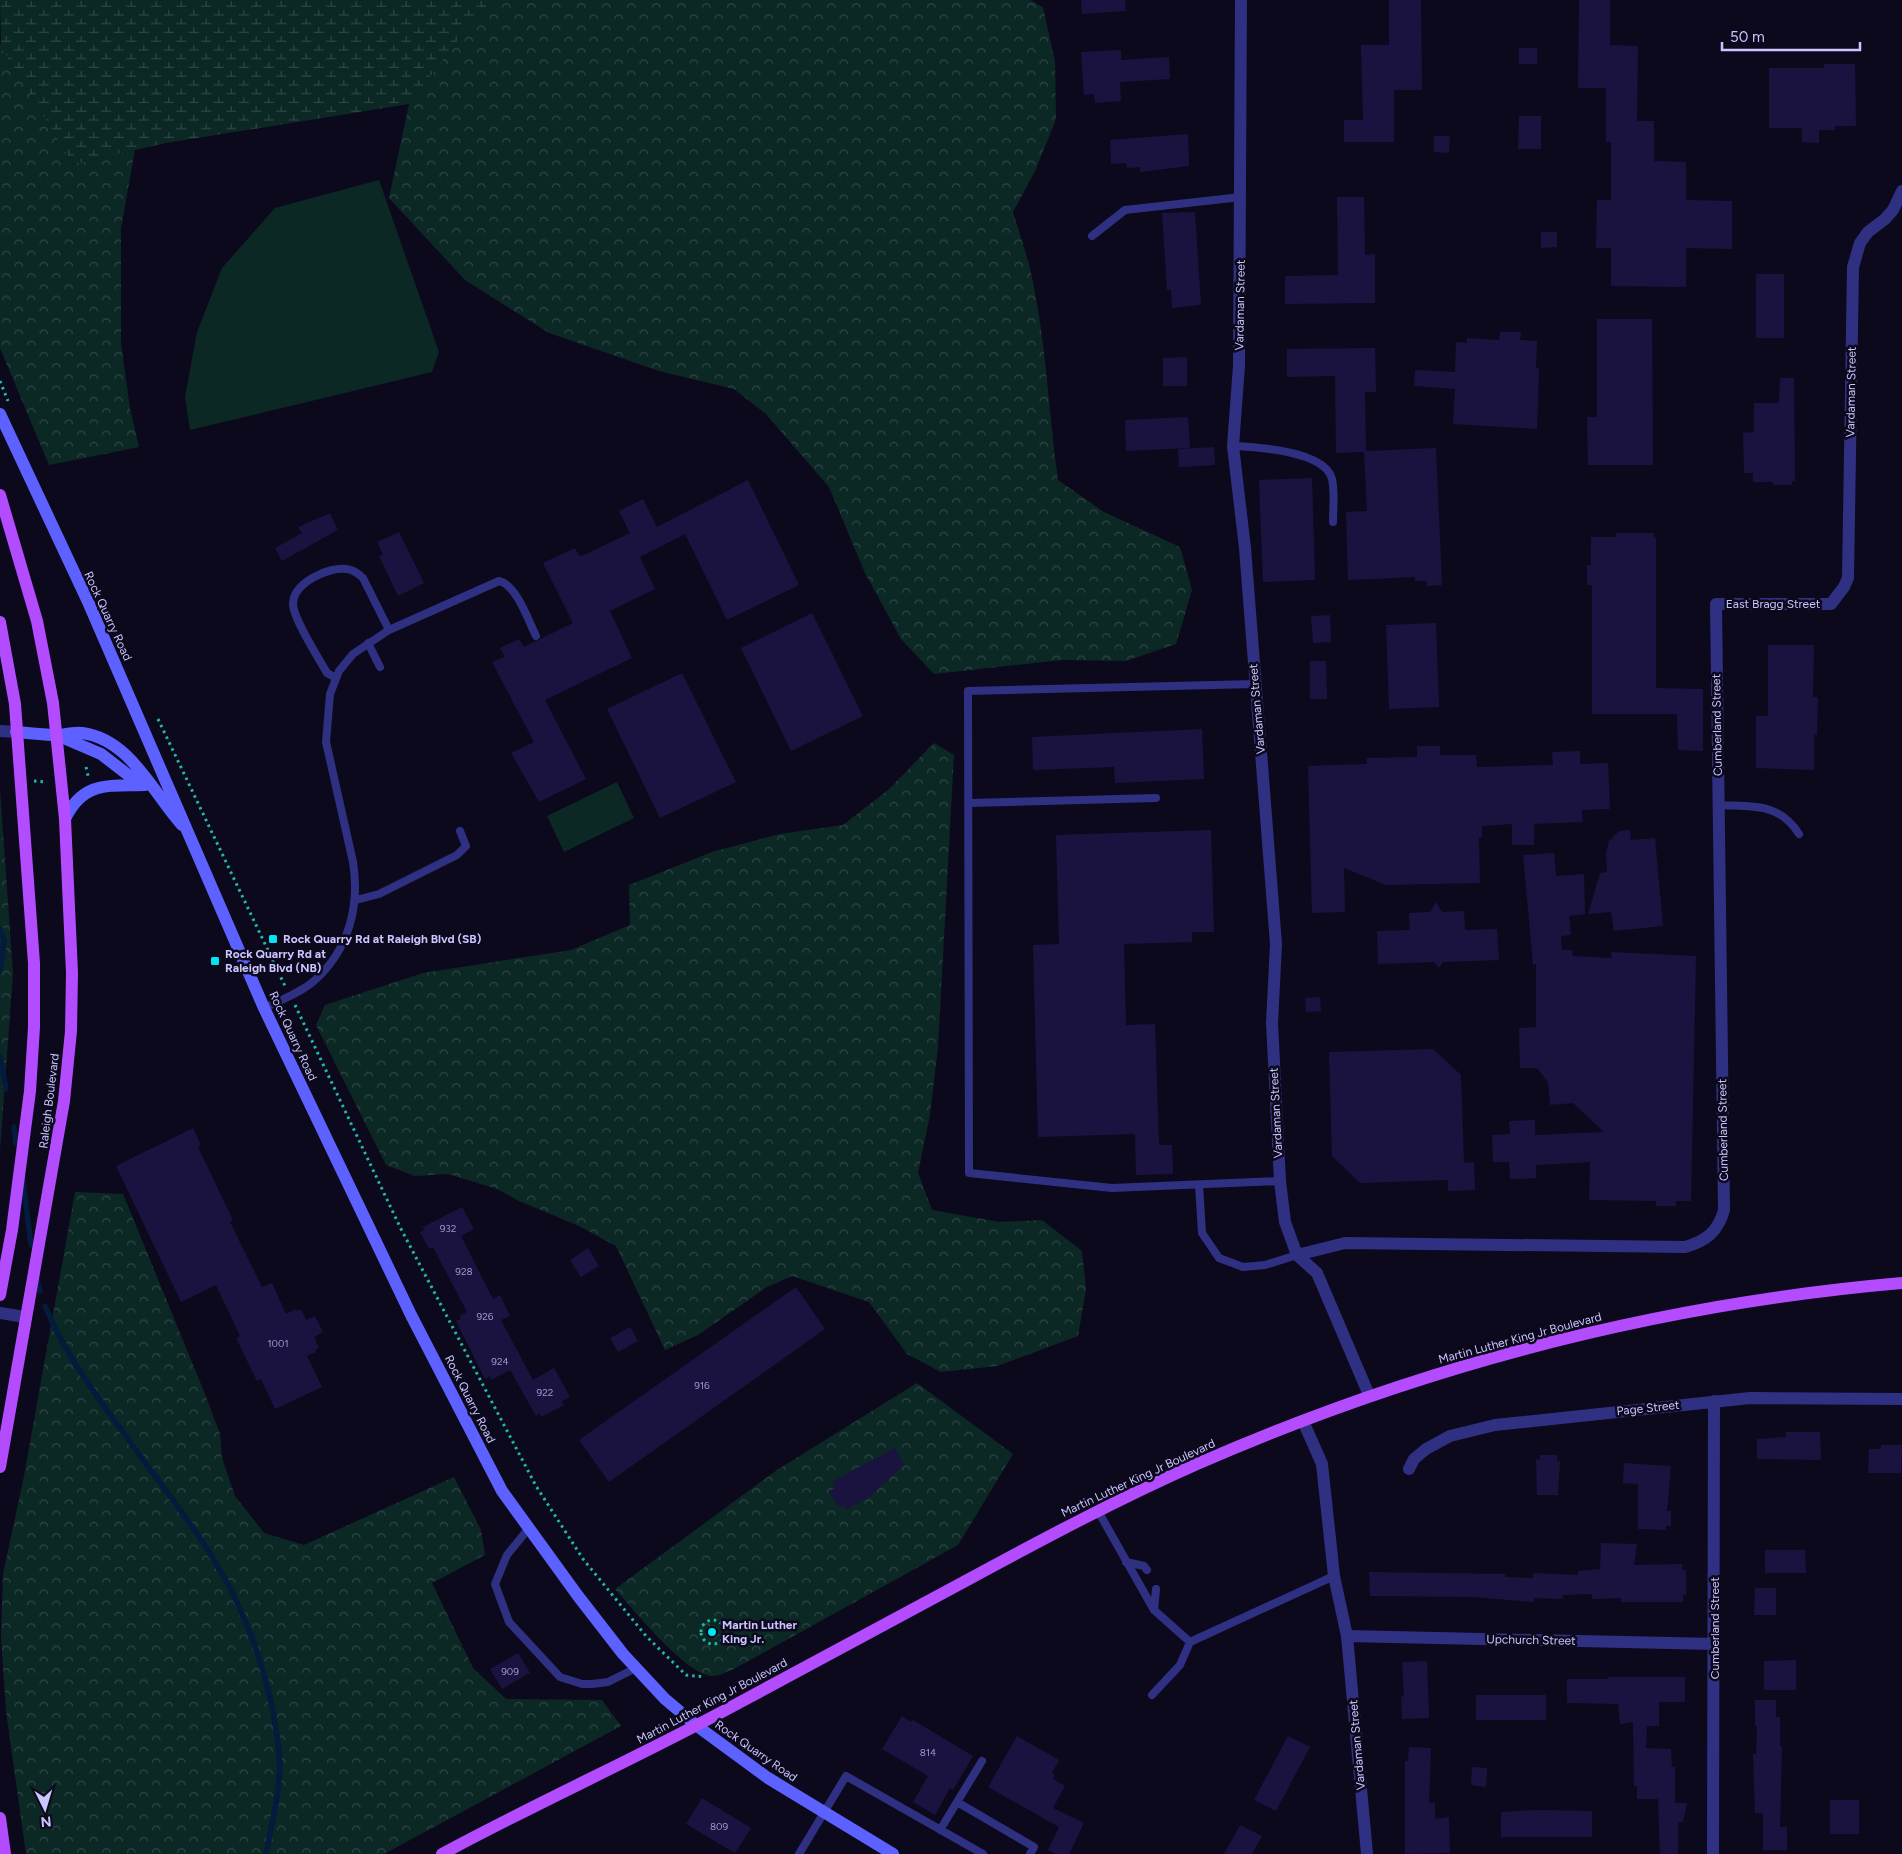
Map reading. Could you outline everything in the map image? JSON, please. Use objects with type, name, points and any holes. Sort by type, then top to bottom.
[{"type":"main road","name":"Rock Quarry Road","points":[[0,414],[89,604],[264,1008],[411,1315],[502,1491],[578,1596],[636,1668],[665,1700],[768,1778],[893,1854]]},
{"type":"main road","points":[[0,495],[37,621],[54,704],[57,735]]},
{"type":"main road","points":[[0,622],[14,695],[16,732]]},
{"type":"main road","name":"Rock Quarry Road","points":[[16,732],[57,735],[101,754],[136,781],[150,785],[187,830]]},
{"type":"main road","name":"Raleigh Boulevard","points":[[0,1295],[30,1091],[34,1027],[31,894],[16,732]]},
{"type":"main road","name":"Raleigh Boulevard","points":[[0,1467],[64,1101],[71,1031],[71,963],[65,820],[57,735]]},
{"type":"main road","points":[[65,820],[73,803],[92,789],[150,785]]},
{"type":"main road","name":"Martin Luther King Jr Boulevard","points":[[442,1854],[697,1726],[1098,1511],[1196,1465],[1303,1420],[1369,1396],[1500,1356],[1582,1334],[1747,1302],[1902,1283]]},
{"type":"main road","points":[[0,1818],[5,1854]]},
{"type":"street","name":"Vardaman Street","points":[[1241,0],[1239,366],[1233,446],[1245,548],[1276,944],[1272,1023],[1280,1181],[1285,1222],[1297,1255],[1317,1273],[1369,1396]]},
{"type":"street","name":"Vardaman Street","points":[[1831,604],[1844,587],[1848,578],[1853,267],[1860,243],[1868,232],[1885,219],[1901,196]]},
{"type":"street","name":"East Bragg Street","points":[[1716,604],[1831,604]]},
{"type":"street","name":"Cumberland Street","points":[[1297,1255],[1345,1243],[1685,1247],[1713,1235],[1721,1222],[1724,1210],[1716,604]]},
{"type":"street","points":[[0,731],[16,732]]},
{"type":"street","points":[[0,1313],[25,1317]]},
{"type":"street","name":"Page Street","points":[[1409,1469],[1414,1459],[1426,1449],[1450,1436],[1495,1426],[1626,1410],[1750,1398],[1902,1399]]},
{"type":"street","name":"Cumberland Street","points":[[1713,1854],[1715,1644],[1714,1401]]},
{"type":"street","name":"Vardaman Street","points":[[1303,1420],[1322,1464],[1334,1576],[1346,1636],[1367,1854]]},
{"type":"street","name":"Upchurch Street","points":[[1346,1636],[1715,1644]]},
{"type":"lane","points":[[1092,236],[1125,210],[1241,197]]},
{"type":"lane","points":[[1233,446],[1264,448],[1313,459],[1328,470],[1332,480],[1333,522]]},
{"type":"lane","points":[[336,678],[327,674],[295,613],[294,599],[304,584],[333,570],[346,568],[357,572],[363,578],[389,630]]},
{"type":"lane","points":[[264,1008],[290,996],[315,980],[328,965],[349,929],[356,900],[353,862],[326,742],[330,694],[336,678],[353,654],[389,630],[499,581],[505,582],[513,590],[536,636]]},
{"type":"lane","points":[[368,643],[380,667]]},
{"type":"lane","points":[[1255,684],[968,691],[969,1173],[1112,1188],[1280,1181]]},
{"type":"lane","points":[[969,803],[1156,798]]},
{"type":"lane","points":[[1718,805],[1765,807],[1790,820],[1799,834]]},
{"type":"lane","points":[[356,900],[379,894],[457,856],[466,846],[460,831]]},
{"type":"lane","points":[[1199,1185],[1202,1233],[1219,1258],[1243,1268],[1265,1265],[1297,1255]]},
{"type":"lane","points":[[1098,1511],[1154,1610],[1190,1642]]},
{"type":"lane","points":[[529,1528],[507,1555],[495,1584],[510,1622],[560,1676],[567,1679],[582,1684],[608,1682],[636,1668]]},
{"type":"lane","points":[[1126,1562],[1144,1566],[1147,1570]]},
{"type":"lane","points":[[1152,1695],[1180,1665],[1190,1642],[1334,1576]]},
{"type":"lane","points":[[1154,1610],[1156,1589]]},
{"type":"lane","points":[[940,1830],[982,1761]]},
{"type":"lane","points":[[799,1854],[822,1812],[846,1776],[983,1854]]},
{"type":"lane","points":[[957,1802],[1034,1847],[1030,1854]]},
{"type":"path","points":[[0,381],[10,406]]},
{"type":"path","points":[[155,713],[400,1227],[536,1486],[583,1559],[646,1636],[686,1675],[705,1677]]},
{"type":"path","points":[[34,781],[45,782]]},
{"type":"path","points":[[714,1621],[722,1625],[724,1634],[719,1642],[710,1644],[703,1639],[701,1630],[706,1623],[714,1621]]},
{"type":"green space","points":[[0,0],[497,0],[480,11],[409,104],[166,143],[73,164],[1,47]]},
{"type":"green space","points":[[497,0],[1030,0],[1043,7],[1055,62],[1056,119],[1036,169],[1013,212],[1031,273],[1039,316],[1058,480],[1104,512],[1180,547],[1192,590],[1176,644],[1126,661],[1062,660],[934,674],[901,639],[865,573],[829,487],[766,414],[734,389],[659,371],[549,333],[465,280],[389,198],[409,104],[480,11]]},
{"type":"green space","points":[[0,41],[1,47],[73,164],[135,150],[121,228],[121,343],[130,409],[139,447],[49,465],[0,348]]},
{"type":"green space","points":[[379,180],[439,352],[432,372],[190,430],[185,397],[197,332],[222,268],[275,208]]},
{"type":"green space","points":[[934,743],[954,755],[938,1047],[930,1115],[918,1173],[932,1210],[1000,1222],[1042,1220],[1082,1251],[1086,1289],[1078,1336],[997,1366],[941,1372],[907,1354],[869,1302],[792,1276],[767,1287],[698,1335],[665,1350],[616,1246],[579,1226],[519,1201],[497,1189],[448,1174],[415,1176],[386,1165],[316,1025],[325,1005],[423,973],[571,950],[630,925],[629,885],[712,852],[780,834],[843,825],[888,790]]},
{"type":"green space","points":[[617,782],[634,818],[564,852],[547,816]]},
{"type":"green space","points":[[0,790],[13,973],[0,1150]]},
{"type":"green space","points":[[75,1192],[123,1194],[220,1434],[222,1458],[235,1496],[264,1533],[304,1545],[454,1477],[481,1530],[485,1555],[432,1583],[473,1668],[506,1699],[602,1700],[621,1726],[384,1854],[26,1854],[6,1711],[1,1638],[3,1574],[24,1476]]},
{"type":"green space","points":[[917,1383],[1013,1454],[958,1545],[732,1670],[715,1676],[702,1673],[675,1654],[615,1589],[777,1470]]},
{"type":"building","points":[[1081,0],[1125,0],[1126,11],[1082,14]]},
{"type":"building","points":[[1389,0],[1421,0],[1422,90],[1394,90],[1394,142],[1344,142],[1344,120],[1363,120],[1361,45],[1389,45]]},
{"type":"building","points":[[1579,0],[1610,0],[1610,45],[1638,46],[1637,121],[1654,121],[1654,161],[1686,162],[1686,200],[1732,201],[1732,249],[1686,248],[1686,287],[1611,286],[1611,248],[1596,248],[1597,200],[1611,200],[1611,142],[1606,142],[1606,88],[1578,88]]},
{"type":"building","points":[[1519,48],[1537,48],[1537,64],[1519,64]]},
{"type":"building","points":[[1121,50],[1121,60],[1169,57],[1170,79],[1120,82],[1121,101],[1095,103],[1094,94],[1084,95],[1081,52]]},
{"type":"building","points":[[1824,64],[1855,64],[1856,126],[1835,126],[1835,130],[1819,130],[1819,143],[1802,142],[1802,128],[1769,128],[1769,68],[1824,68]]},
{"type":"building","points":[[1519,116],[1541,116],[1541,149],[1518,149]]},
{"type":"building","points":[[1188,134],[1189,166],[1140,172],[1140,167],[1127,168],[1126,163],[1111,164],[1110,140]]},
{"type":"building","points":[[1434,136],[1450,136],[1449,153],[1434,152]]},
{"type":"building","points":[[1337,197],[1364,197],[1365,255],[1375,254],[1375,303],[1285,304],[1285,276],[1338,275]]},
{"type":"building","points":[[1195,212],[1201,305],[1172,308],[1171,290],[1167,290],[1162,213]]},
{"type":"building","points":[[1541,232],[1557,232],[1557,247],[1541,248]]},
{"type":"building","points":[[1756,274],[1784,274],[1784,338],[1756,338]]},
{"type":"building","points":[[1597,319],[1652,319],[1653,465],[1588,465],[1587,417],[1597,417]]},
{"type":"building","points":[[1500,332],[1521,332],[1520,340],[1537,341],[1536,368],[1539,368],[1537,429],[1453,424],[1455,389],[1414,386],[1415,370],[1455,372],[1456,342],[1467,343],[1467,338],[1499,340]]},
{"type":"building","points":[[1375,348],[1376,392],[1365,392],[1366,451],[1436,448],[1442,585],[1427,586],[1427,581],[1415,581],[1415,577],[1348,580],[1346,512],[1367,511],[1364,452],[1336,453],[1335,376],[1287,377],[1287,349]]},
{"type":"building","points":[[1187,357],[1187,386],[1163,386],[1163,358]]},
{"type":"building","points":[[1780,378],[1794,378],[1795,481],[1792,481],[1792,485],[1773,485],[1773,482],[1753,482],[1753,473],[1744,473],[1743,433],[1754,432],[1754,403],[1779,403]]},
{"type":"building","points":[[1188,417],[1190,448],[1126,451],[1125,420]]},
{"type":"building","points":[[1214,447],[1215,465],[1179,467],[1178,449]]},
{"type":"building","points":[[1312,478],[1315,580],[1263,582],[1259,480]]},
{"type":"building","points":[[748,480],[799,585],[727,620],[685,534],[640,557],[655,589],[610,611],[632,658],[545,700],[586,779],[539,802],[511,753],[534,742],[492,662],[505,657],[500,648],[519,639],[524,647],[573,623],[543,563],[575,548],[579,556],[586,554],[630,533],[619,511],[643,499],[657,527]]},
{"type":"building","points":[[330,513],[338,530],[282,561],[275,548],[302,533],[298,527]]},
{"type":"building","points":[[399,532],[424,583],[398,596],[379,556],[383,555],[377,542]]},
{"type":"building","points":[[1616,533],[1654,533],[1654,537],[1656,537],[1656,688],[1703,689],[1703,751],[1678,750],[1677,714],[1592,714],[1592,585],[1587,585],[1587,565],[1591,565],[1591,537],[1616,537]]},
{"type":"building","points":[[812,613],[863,716],[791,751],[741,648]]},
{"type":"building","points":[[1330,615],[1331,642],[1313,643],[1311,616]]},
{"type":"building","points":[[1436,623],[1439,707],[1389,709],[1386,625]]},
{"type":"building","points":[[1768,645],[1814,645],[1813,697],[1818,697],[1817,735],[1814,735],[1814,770],[1756,768],[1756,716],[1768,716]]},
{"type":"building","points":[[1310,661],[1326,661],[1327,699],[1310,699]]},
{"type":"building","points":[[682,673],[736,782],[660,818],[607,709]]},
{"type":"building","points":[[1202,729],[1204,779],[1115,783],[1114,767],[1033,770],[1032,737]]},
{"type":"building","points":[[1417,746],[1440,746],[1440,755],[1476,755],[1477,767],[1553,765],[1552,752],[1580,751],[1580,764],[1608,763],[1610,809],[1582,810],[1583,822],[1534,824],[1534,845],[1512,845],[1512,824],[1482,826],[1482,837],[1479,838],[1480,883],[1386,885],[1344,868],[1345,912],[1312,913],[1308,766],[1367,764],[1367,758],[1417,757]]},
{"type":"building","points":[[1211,830],[1214,932],[1192,932],[1192,942],[1124,944],[1126,1025],[1155,1024],[1159,1145],[1172,1145],[1173,1174],[1136,1175],[1135,1134],[1038,1137],[1033,945],[1059,944],[1056,835]]},
{"type":"building","points":[[1630,830],[1631,840],[1655,838],[1663,926],[1614,931],[1611,912],[1588,914],[1600,873],[1607,872],[1606,853],[1609,841],[1619,831]]},
{"type":"building","points":[[1554,853],[1556,876],[1584,874],[1585,914],[1569,916],[1571,935],[1561,936],[1562,950],[1572,950],[1573,956],[1612,958],[1611,952],[1696,956],[1691,1201],[1676,1201],[1676,1206],[1656,1206],[1656,1201],[1589,1200],[1590,1162],[1536,1165],[1536,1178],[1510,1179],[1509,1162],[1493,1162],[1492,1135],[1510,1134],[1509,1121],[1535,1120],[1535,1135],[1604,1132],[1573,1103],[1550,1105],[1548,1082],[1537,1068],[1520,1068],[1519,1028],[1536,1027],[1536,964],[1533,965],[1523,855]]},
{"type":"building","points":[[1436,902],[1442,912],[1464,911],[1465,930],[1497,929],[1499,960],[1443,962],[1439,968],[1434,962],[1378,964],[1377,931],[1410,930],[1409,913],[1430,912]]},
{"type":"building","points":[[1320,997],[1321,1011],[1306,1012],[1305,998]]},
{"type":"building","points":[[1433,1049],[1461,1075],[1464,1163],[1474,1162],[1475,1190],[1448,1191],[1448,1180],[1360,1183],[1332,1156],[1329,1052]]},
{"type":"building","points":[[193,1128],[201,1145],[198,1147],[233,1220],[230,1222],[262,1287],[272,1283],[286,1314],[296,1309],[297,1311],[301,1309],[306,1320],[315,1316],[323,1332],[314,1337],[319,1348],[315,1350],[316,1352],[307,1356],[322,1387],[275,1409],[261,1379],[257,1381],[236,1338],[240,1336],[216,1285],[181,1302],[116,1166]]},
{"type":"building","points":[[462,1207],[474,1229],[461,1236],[493,1299],[500,1295],[510,1316],[501,1320],[533,1380],[554,1368],[570,1397],[562,1401],[564,1405],[541,1417],[540,1414],[536,1416],[510,1370],[491,1380],[490,1376],[485,1379],[456,1321],[461,1319],[459,1316],[467,1312],[433,1247],[429,1249],[420,1232],[424,1230],[423,1227]]},
{"type":"building","points":[[588,1248],[599,1266],[581,1277],[570,1260]]},
{"type":"building","points":[[796,1287],[825,1329],[609,1482],[579,1440]]},
{"type":"building","points":[[630,1327],[638,1341],[618,1352],[610,1338]]},
{"type":"building","points":[[1786,1432],[1820,1432],[1821,1460],[1757,1459],[1757,1439],[1786,1437]]},
{"type":"building","points":[[1881,1445],[1902,1445],[1901,1473],[1868,1473],[1869,1449],[1881,1449]]},
{"type":"building","points":[[895,1448],[904,1465],[871,1495],[847,1510],[844,1505],[839,1508],[829,1491],[836,1488],[832,1482]]},
{"type":"building","points":[[1540,1455],[1557,1455],[1557,1461],[1560,1461],[1558,1495],[1537,1495],[1536,1459],[1540,1460]]},
{"type":"building","points":[[1624,1463],[1671,1466],[1667,1511],[1671,1511],[1671,1526],[1666,1526],[1666,1530],[1638,1529],[1638,1484],[1623,1483]]},
{"type":"building","points":[[1601,1543],[1637,1544],[1634,1565],[1682,1564],[1682,1570],[1686,1570],[1686,1595],[1683,1595],[1683,1602],[1621,1602],[1621,1598],[1592,1599],[1592,1594],[1563,1595],[1563,1599],[1534,1598],[1533,1602],[1474,1597],[1370,1596],[1369,1572],[1505,1574],[1505,1577],[1533,1578],[1533,1573],[1578,1575],[1578,1571],[1600,1569]]},
{"type":"building","points":[[1765,1550],[1805,1550],[1806,1573],[1765,1573]]},
{"type":"building","points":[[1755,1588],[1776,1588],[1776,1615],[1754,1615]]},
{"type":"building","points":[[518,1653],[530,1673],[502,1689],[490,1669]]},
{"type":"building","points":[[1796,1660],[1796,1690],[1764,1690],[1764,1661]]},
{"type":"building","points":[[1427,1661],[1429,1718],[1402,1719],[1401,1697],[1404,1696],[1402,1662]]},
{"type":"building","points":[[1608,1677],[1685,1677],[1685,1702],[1659,1702],[1659,1726],[1647,1726],[1646,1748],[1671,1749],[1672,1767],[1675,1767],[1675,1803],[1687,1803],[1683,1822],[1678,1822],[1678,1854],[1660,1854],[1658,1799],[1637,1799],[1637,1786],[1634,1786],[1633,1722],[1620,1724],[1618,1704],[1567,1703],[1567,1679],[1608,1679]]},
{"type":"building","points":[[1476,1695],[1546,1695],[1546,1720],[1476,1720]]},
{"type":"building","points":[[1755,1700],[1776,1700],[1776,1717],[1780,1717],[1780,1746],[1782,1746],[1780,1827],[1787,1827],[1787,1850],[1763,1850],[1763,1813],[1755,1813],[1753,1754],[1756,1754],[1757,1726],[1755,1726]]},
{"type":"building","points":[[902,1716],[911,1722],[913,1720],[973,1756],[953,1790],[950,1788],[935,1815],[913,1802],[928,1776],[882,1749]]},
{"type":"building","points":[[1017,1736],[1059,1760],[1052,1773],[1055,1775],[1053,1779],[1065,1786],[1053,1808],[1084,1823],[1069,1854],[1056,1854],[1048,1850],[1059,1827],[988,1787]]},
{"type":"building","points":[[1288,1736],[1310,1747],[1276,1811],[1254,1800]]},
{"type":"building","points":[[1409,1747],[1431,1748],[1429,1803],[1435,1803],[1435,1819],[1449,1817],[1450,1853],[1405,1854],[1405,1761],[1408,1761]]},
{"type":"building","points":[[1472,1767],[1487,1768],[1486,1787],[1471,1785]]},
{"type":"building","points":[[702,1798],[751,1828],[735,1853],[686,1824]]},
{"type":"building","points":[[1830,1800],[1859,1800],[1859,1834],[1830,1834]]},
{"type":"building","points":[[1537,1810],[1592,1811],[1592,1837],[1501,1837],[1501,1812]]},
{"type":"building","points":[[1240,1825],[1262,1836],[1252,1854],[1224,1854]]},
{"type":"waterway","points":[[0,929],[4,940],[0,971]]},
{"type":"waterway","points":[[0,1056],[6,1089]]},
{"type":"waterway","points":[[14,1127],[16,1143]]},
{"type":"waterway","points":[[23,1181],[31,1245]]},
{"type":"waterway","points":[[37,1279],[40,1291]]},
{"type":"waterway","points":[[45,1306],[61,1339],[90,1386],[180,1509],[220,1569],[248,1628],[268,1690],[277,1732],[279,1753],[278,1791],[266,1854]]},
{"type":"place","name":"Rock Quarry Rd at Raleigh Blvd (SB)","points":[[273,939]]},
{"type":"place","name":"Rock Quarry Rd at Raleigh Blvd (NB)","points":[[215,961]]},
{"type":"place","name":"Martin Luther King Jr.","points":[[712,1632]]}]
